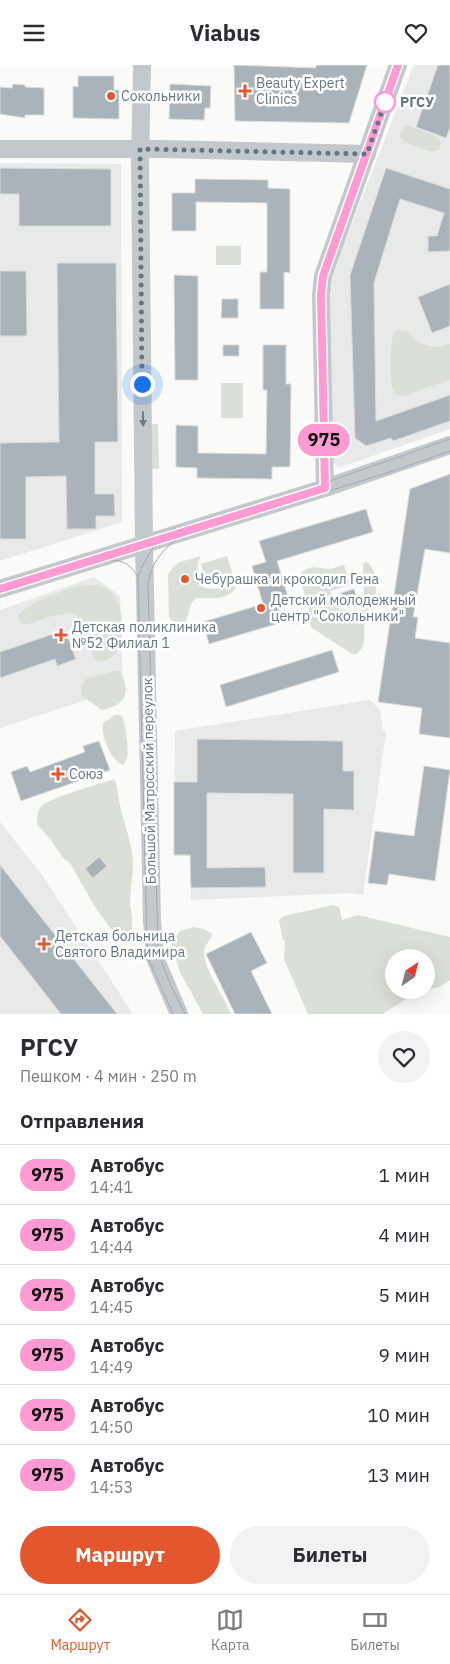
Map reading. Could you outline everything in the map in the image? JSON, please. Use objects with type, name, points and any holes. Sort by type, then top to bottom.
[{"type":"street","name":"Большой Матросский переулок","points":[[142,65],[140,149],[144,543],[153,945],[160,972],[179,1014]]},
{"type":"street","points":[[325,488],[321,295],[323,276],[398,65]]},
{"type":"street","points":[[0,149],[140,149],[367,154]]},
{"type":"street","points":[[0,589],[325,488],[450,445]]},
{"type":"shaded area","points":[[414,65],[450,65],[450,429],[338,468],[333,462],[330,299],[333,277],[340,254]]},
{"type":"shaded area","points":[[409,126],[438,137],[441,143],[438,150],[430,151],[404,142],[400,136],[403,128]]},
{"type":"shaded area","points":[[0,163],[121,164],[122,522],[0,561]]},
{"type":"shaded area","points":[[216,246],[241,246],[241,265],[216,265]]},
{"type":"shaded area","points":[[398,330],[408,331],[421,344],[426,346],[437,347],[450,344],[450,380],[406,396],[396,395],[393,390],[391,375],[391,355],[394,332]]},
{"type":"shaded area","points":[[221,383],[243,383],[243,418],[221,418]]},
{"type":"shaded area","points":[[150,424],[158,424],[159,469],[151,469]]},
{"type":"shaded area","points":[[201,556],[198,568],[204,588],[215,589],[233,583],[236,588],[223,597],[196,598],[191,604],[186,621],[181,623],[175,622],[169,618],[168,575],[173,567],[180,562]]},
{"type":"shaded area","points":[[227,556],[234,579],[207,587],[201,564]]},
{"type":"shaded area","points":[[367,562],[375,575],[376,592],[372,605],[365,617],[363,646],[357,654],[352,654],[312,628],[300,577],[306,569],[317,567],[331,569],[344,565],[350,585],[330,591],[339,609],[354,612],[364,610],[363,564]]},
{"type":"shaded area","name":"Детская поликлиника №52 Филиал 1","points":[[94,577],[120,596],[123,688],[0,728],[0,610]]},
{"type":"shaded area","points":[[84,585],[96,585],[105,588],[116,597],[121,612],[121,643],[116,653],[106,660],[98,662],[95,658],[88,628],[72,613],[52,616],[28,624],[23,624],[20,621],[18,616],[28,607],[56,593]]},
{"type":"shaded area","points":[[120,671],[126,691],[122,701],[117,705],[102,710],[82,696],[81,687],[86,679]]},
{"type":"shaded area","points":[[370,700],[380,710],[383,731],[386,732],[363,895],[351,893],[191,900],[190,856],[174,855],[175,731]]},
{"type":"shaded area","points":[[115,715],[122,717],[126,731],[128,755],[123,765],[110,753],[103,734],[103,723]]},
{"type":"shaded area","points":[[114,779],[133,857],[130,903],[132,926],[127,940],[120,941],[95,907],[70,863],[63,858],[37,824],[38,811],[44,804]]},
{"type":"shaded area","name":"Детская больница Святого Владимира","points":[[0,822],[42,875],[133,1014],[0,1014]]},
{"type":"shaded area","points":[[333,905],[339,907],[342,920],[358,915],[450,937],[450,980],[435,988],[435,949],[385,949],[385,999],[407,999],[382,1014],[308,1014],[284,959],[285,940],[283,940],[279,920],[284,916]]},
{"type":"shaded area","points":[[194,927],[204,929],[212,934],[204,949],[205,959],[207,967],[231,1014],[203,1014],[180,972],[171,943],[180,931]]},
{"type":"building","points":[[234,65],[316,68],[316,65],[367,65],[349,123],[235,121]]},
{"type":"building","points":[[438,65],[450,65],[450,128],[446,138],[416,127]]},
{"type":"building","points":[[78,76],[114,76],[114,90],[119,90],[119,119],[73,118],[73,86],[78,87]]},
{"type":"building","points":[[13,84],[44,88],[44,115],[25,115],[25,118],[0,114],[0,87],[12,88]]},
{"type":"building","points":[[170,84],[211,86],[210,108],[205,108],[204,120],[169,119]]},
{"type":"building","points":[[0,168],[111,169],[111,226],[19,226],[19,194],[0,194]]},
{"type":"building","points":[[386,168],[450,189],[450,251],[428,252],[428,236],[437,236],[444,213],[400,199],[374,283],[376,421],[450,395],[450,421],[393,441],[391,438],[366,446],[355,438],[350,275]]},
{"type":"building","points":[[195,179],[268,180],[268,188],[290,189],[290,273],[284,272],[284,309],[260,309],[260,272],[267,272],[267,203],[196,202],[196,231],[172,231],[172,193],[195,193]]},
{"type":"building","points":[[57,263],[116,263],[118,442],[95,442],[95,494],[114,494],[115,516],[96,516],[96,529],[67,529],[66,476],[26,477],[26,539],[0,539],[0,443],[59,442]]},
{"type":"building","points":[[0,271],[26,271],[27,336],[0,336]]},
{"type":"building","points":[[174,275],[198,276],[198,380],[175,380]]},
{"type":"building","points":[[450,284],[450,326],[432,333],[418,297]]},
{"type":"building","points":[[222,299],[238,299],[238,318],[221,318]]},
{"type":"building","points":[[223,345],[239,345],[239,356],[223,356]]},
{"type":"building","points":[[263,345],[286,345],[286,384],[291,384],[290,467],[272,467],[272,479],[197,478],[197,468],[176,467],[176,425],[198,426],[198,453],[266,454],[267,390],[263,390]]},
{"type":"building","points":[[450,474],[450,553],[425,549],[413,617],[418,617],[415,638],[450,643],[450,738],[419,734],[422,708],[378,702],[410,489]]},
{"type":"building","points":[[366,509],[373,532],[277,561],[288,597],[276,601],[283,622],[209,644],[203,622],[263,604],[252,566],[266,562],[259,541]]},
{"type":"building","points":[[354,589],[358,602],[345,606],[341,593]]},
{"type":"building","points":[[65,630],[76,659],[57,666],[55,659],[0,678],[0,652]]},
{"type":"building","points":[[332,650],[339,672],[226,707],[220,685]]},
{"type":"building","points":[[197,739],[343,741],[343,771],[354,771],[354,810],[324,809],[324,873],[293,873],[293,794],[207,793],[207,868],[265,867],[266,887],[191,888],[190,855],[174,855],[174,782],[197,782]]},
{"type":"building","points":[[99,741],[110,770],[21,801],[11,772],[27,766],[30,772],[85,752],[83,746]]},
{"type":"building","points":[[424,766],[450,770],[435,881],[389,874],[387,885],[368,883],[375,831],[414,836]]},
{"type":"building","points":[[99,857],[107,866],[93,878],[85,869]]},
{"type":"building","points":[[0,865],[117,1014],[61,1014],[0,936]]},
{"type":"building","points":[[251,932],[267,963],[251,971],[272,1014],[235,1014],[206,954]]},
{"type":"tram line","points":[[0,584],[324,483],[450,439]]},
{"type":"tram line","points":[[172,540],[390,472],[450,451]]},
{"type":"tram line","points":[[173,1014],[149,960],[147,944],[138,577],[152,549],[175,528]]},
{"type":"tram line","points":[[177,539],[166,548],[154,564],[148,584],[158,944],[165,971],[185,1014]]},
{"type":"tram line","points":[[0,594],[155,545]]},
{"type":"tram line","points":[[110,560],[127,564],[138,577]]},
{"type":"bus line","name":"975","points":[[0,589],[325,488],[321,295],[323,276],[398,65]]},
{"type":"place","name":"Beauty Expert Clinics","points":[[245,91]]},
{"type":"place","name":"Сокольники","points":[[111,96]]},
{"type":"place","name":"РГСУ","points":[[385,102]]},
{"type":"place","name":"Чебурашка и крокодил Гена","points":[[185,579]]},
{"type":"place","name":"Детский молодежный центр \"Сокольники\"","points":[[261,608]]},
{"type":"place","name":"Детская поликлиника №52 Филиал 1","points":[[61,635]]},
{"type":"place","name":"Союз","points":[[58,774]]},
{"type":"place","name":"Детская больница Святого Владимира","points":[[44,944]]},
{"type":"route","points":[[142,384],[140,149],[367,154],[385,102]]}]
